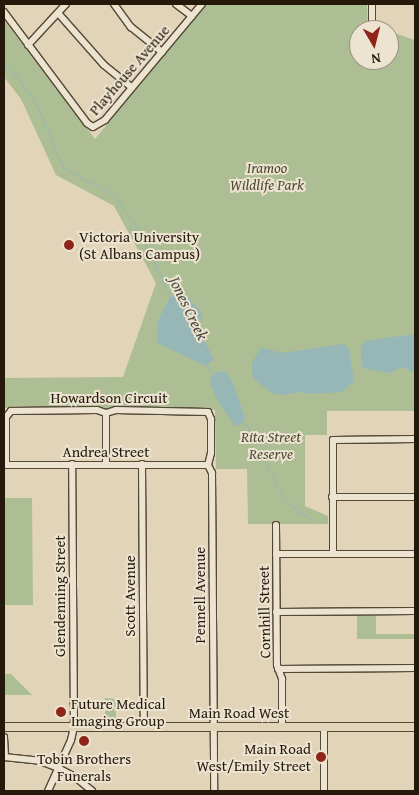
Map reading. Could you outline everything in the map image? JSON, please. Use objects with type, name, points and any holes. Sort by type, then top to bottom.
[{"type":"main road","name":"Main Road West","points":[[4,727],[415,727]]},
{"type":"street","points":[[4,12],[28,45],[66,4]]},
{"type":"street","points":[[114,4],[131,27],[162,52]]},
{"type":"street","points":[[176,4],[192,16]]},
{"type":"street","name":"Playhouse Avenue","points":[[28,45],[86,123],[93,127],[105,120],[202,4]]},
{"type":"street","points":[[372,4],[372,20]]},
{"type":"street","points":[[58,13],[104,65],[132,88]]},
{"type":"street","name":"Howardson Circuit","points":[[5,465],[5,421],[11,411],[97,410],[106,413],[116,410],[206,411],[211,419],[211,453],[208,465]]},
{"type":"street","points":[[106,413],[106,464]]},
{"type":"street","points":[[333,554],[332,442],[336,439],[415,439]]},
{"type":"street","name":"Glendenning Street","points":[[48,791],[71,740],[74,727],[72,464]]},
{"type":"street","name":"Scott Avenue","points":[[142,464],[144,727]]},
{"type":"street","name":"Andrea Street","points":[[5,465],[208,465]]},
{"type":"street","name":"Pennell Avenue","points":[[208,465],[212,472],[214,791]]},
{"type":"street","points":[[332,497],[415,497]]},
{"type":"street","name":"Cornhill Street","points":[[276,525],[276,612],[278,668],[282,679],[282,727]]},
{"type":"street","points":[[276,554],[415,554]]},
{"type":"street","points":[[276,612],[415,611]]},
{"type":"street","points":[[278,668],[415,668]]},
{"type":"street","points":[[324,727],[324,791]]},
{"type":"street","points":[[4,737],[4,757],[40,761],[75,777],[92,791]]},
{"type":"green space","name":"Iramoo Wildlife Park","points":[[206,4],[367,4],[368,20],[349,20],[349,70],[399,70],[399,35],[415,40],[415,411],[327,411],[327,435],[305,435],[305,506],[328,516],[328,524],[248,524],[247,469],[216,469],[215,410],[4,408],[4,378],[123,377],[156,283],[114,206],[56,175],[21,99],[4,77],[4,20],[95,139]]},
{"type":"green space","points":[[4,498],[32,498],[33,605],[4,605]]},
{"type":"green space","points":[[357,616],[376,616],[376,634],[415,634],[415,639],[357,639]]},
{"type":"green space","points":[[4,674],[11,674],[32,695],[4,695]]},
{"type":"green space","points":[[105,698],[116,699],[116,721],[105,721]]},
{"type":"water","points":[[184,293],[203,314],[199,323],[202,337],[214,359],[206,366],[157,343],[158,320],[170,297]]},
{"type":"water","points":[[415,334],[415,373],[403,367],[389,373],[362,368],[361,347],[365,341]]},
{"type":"water","points":[[343,344],[349,348],[354,381],[342,392],[312,394],[300,392],[281,395],[272,393],[254,379],[252,363],[261,347],[281,353]]},
{"type":"water","points":[[225,371],[232,381],[245,417],[241,424],[235,426],[219,403],[210,384],[211,377],[217,372]]},
{"type":"waterway","name":"Jones Creek","points":[[4,63],[16,76],[38,107],[58,157],[65,169],[112,194],[137,228],[171,298]]},
{"type":"waterway","name":"Jones Creek","points":[[207,365],[213,375]]},
{"type":"waterway","name":"Jones Creek","points":[[243,420],[260,445],[265,462],[283,497],[296,510],[316,521]]},
{"type":"place","name":"Victoria University (St Albans Campus)","points":[[69,245]]},
{"type":"place","name":"Future Medical Imaging Group","points":[[61,712]]},
{"type":"place","name":"Tobin Brothers Funerals","points":[[84,741]]},
{"type":"place","name":"Main Road West/Emily Street","points":[[321,757]]},
{"type":"park label","name":"Rita Street Reserve","points":[[271,444]]}]
